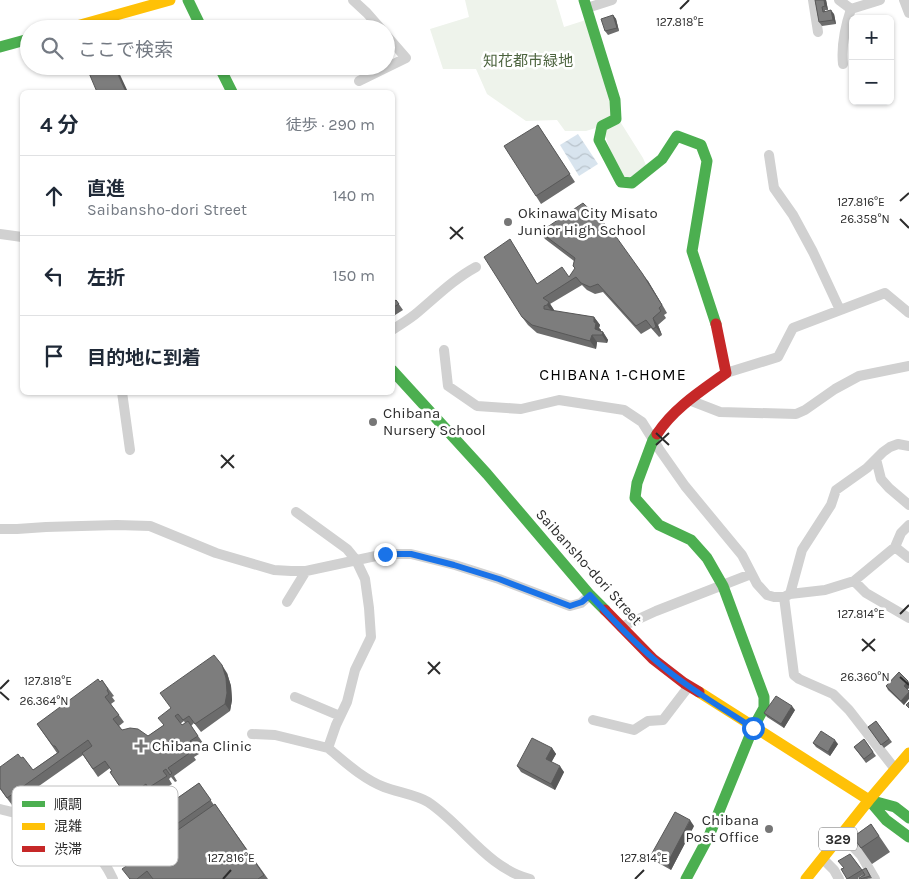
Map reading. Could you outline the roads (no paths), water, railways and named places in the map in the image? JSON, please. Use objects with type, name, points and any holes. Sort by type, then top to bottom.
[{"type":"main road","points":[[98,20],[170,0]]},
{"type":"main road","points":[[188,0],[198,20]]},
{"type":"main road","points":[[586,4],[615,100],[616,119],[602,126],[599,140],[621,182],[632,183],[662,159],[677,136],[701,145],[707,161],[692,251],[718,331],[726,373],[689,400],[665,422],[653,440],[636,482],[635,498],[659,525],[691,540],[707,558],[723,586],[764,696],[764,708],[753,728],[709,836],[686,879]]},
{"type":"main road","points":[[0,48],[20,42]]},
{"type":"main road","points":[[224,75],[231,90]]},
{"type":"main road","name":"Saibansho-dori Street","points":[[395,373],[487,474],[590,595],[621,628],[660,664],[689,686],[753,728],[869,800]]},
{"type":"main road","name":"329","points":[[806,879],[909,753]]},
{"type":"main road","points":[[869,800],[895,807],[909,818]]},
{"type":"main road","points":[[869,800],[886,820],[909,836]]},
{"type":"street","points":[[353,0],[373,20]]},
{"type":"street","points":[[586,4],[612,0]]},
{"type":"street","points":[[813,0],[818,32]]},
{"type":"street","points":[[839,0],[851,9]]},
{"type":"street","points":[[851,9],[880,0]]},
{"type":"street","points":[[904,0],[909,13]]},
{"type":"street","points":[[843,64],[843,43],[851,9]]},
{"type":"street","points":[[395,45],[406,58],[395,64]]},
{"type":"street","points":[[359,82],[373,75]]},
{"type":"street","points":[[769,155],[774,188],[793,215],[805,237],[840,310]]},
{"type":"street","points":[[0,234],[20,237]]},
{"type":"street","points":[[395,328],[458,278],[476,267]]},
{"type":"street","points":[[726,373],[778,357],[793,328],[804,322],[885,292],[909,313]]},
{"type":"street","points":[[444,350],[448,386],[477,406],[521,409],[559,400],[624,410],[642,422],[685,486],[742,555],[756,584],[767,595],[774,597],[825,590],[854,581],[895,547],[901,534],[909,525]]},
{"type":"street","points":[[689,400],[720,412],[796,414],[859,376],[909,366]]},
{"type":"street","points":[[122,395],[130,450]]},
{"type":"street","points":[[894,769],[849,710],[833,694],[799,680],[794,675],[787,595],[802,550],[831,505],[836,490],[867,468],[890,447],[898,444],[909,446]]},
{"type":"street","points":[[876,459],[881,479],[909,505]]},
{"type":"street","points":[[296,512],[347,549],[356,560],[365,579],[369,608],[371,637],[356,670],[347,702],[328,748]]},
{"type":"street","points":[[0,529],[109,525],[150,526],[216,552],[274,570],[306,571],[385,554],[411,554],[499,579],[570,606],[582,602],[590,595]]},
{"type":"street","points":[[895,547],[909,558]]},
{"type":"street","points":[[288,602],[306,571]]},
{"type":"street","points":[[621,628],[656,611],[751,574]]},
{"type":"street","points":[[854,581],[866,593],[909,618]]},
{"type":"street","points":[[593,720],[634,730],[648,721],[662,720],[689,686]]},
{"type":"street","points":[[294,697],[340,716]]},
{"type":"street","points":[[252,734],[275,735],[328,748],[347,764],[376,783],[426,800],[495,862],[512,872],[530,879]]},
{"type":"street","points":[[842,835],[861,855],[875,879]]},
{"type":"street","points":[[823,859],[834,870],[839,879]]},
{"type":"street","points":[[106,866],[113,879]]},
{"type":"water","points":[[578,134],[598,164],[579,176],[560,145]]},
{"type":"place","name":"Okinawa City Misato Junior High School","points":[[508,222]]},
{"type":"place","name":"Chibana Nursery School","points":[[373,422]]},
{"type":"place","name":"Chibana Clinic","points":[[141,746]]},
{"type":"place","name":"Chibana Post Office","points":[[769,829]]},
{"type":"district","name":"CHIBANA 1-CHOME","points":[[613,374]]},
{"type":"park label","name":"知花都市緑地","points":[[528,61]]}]
